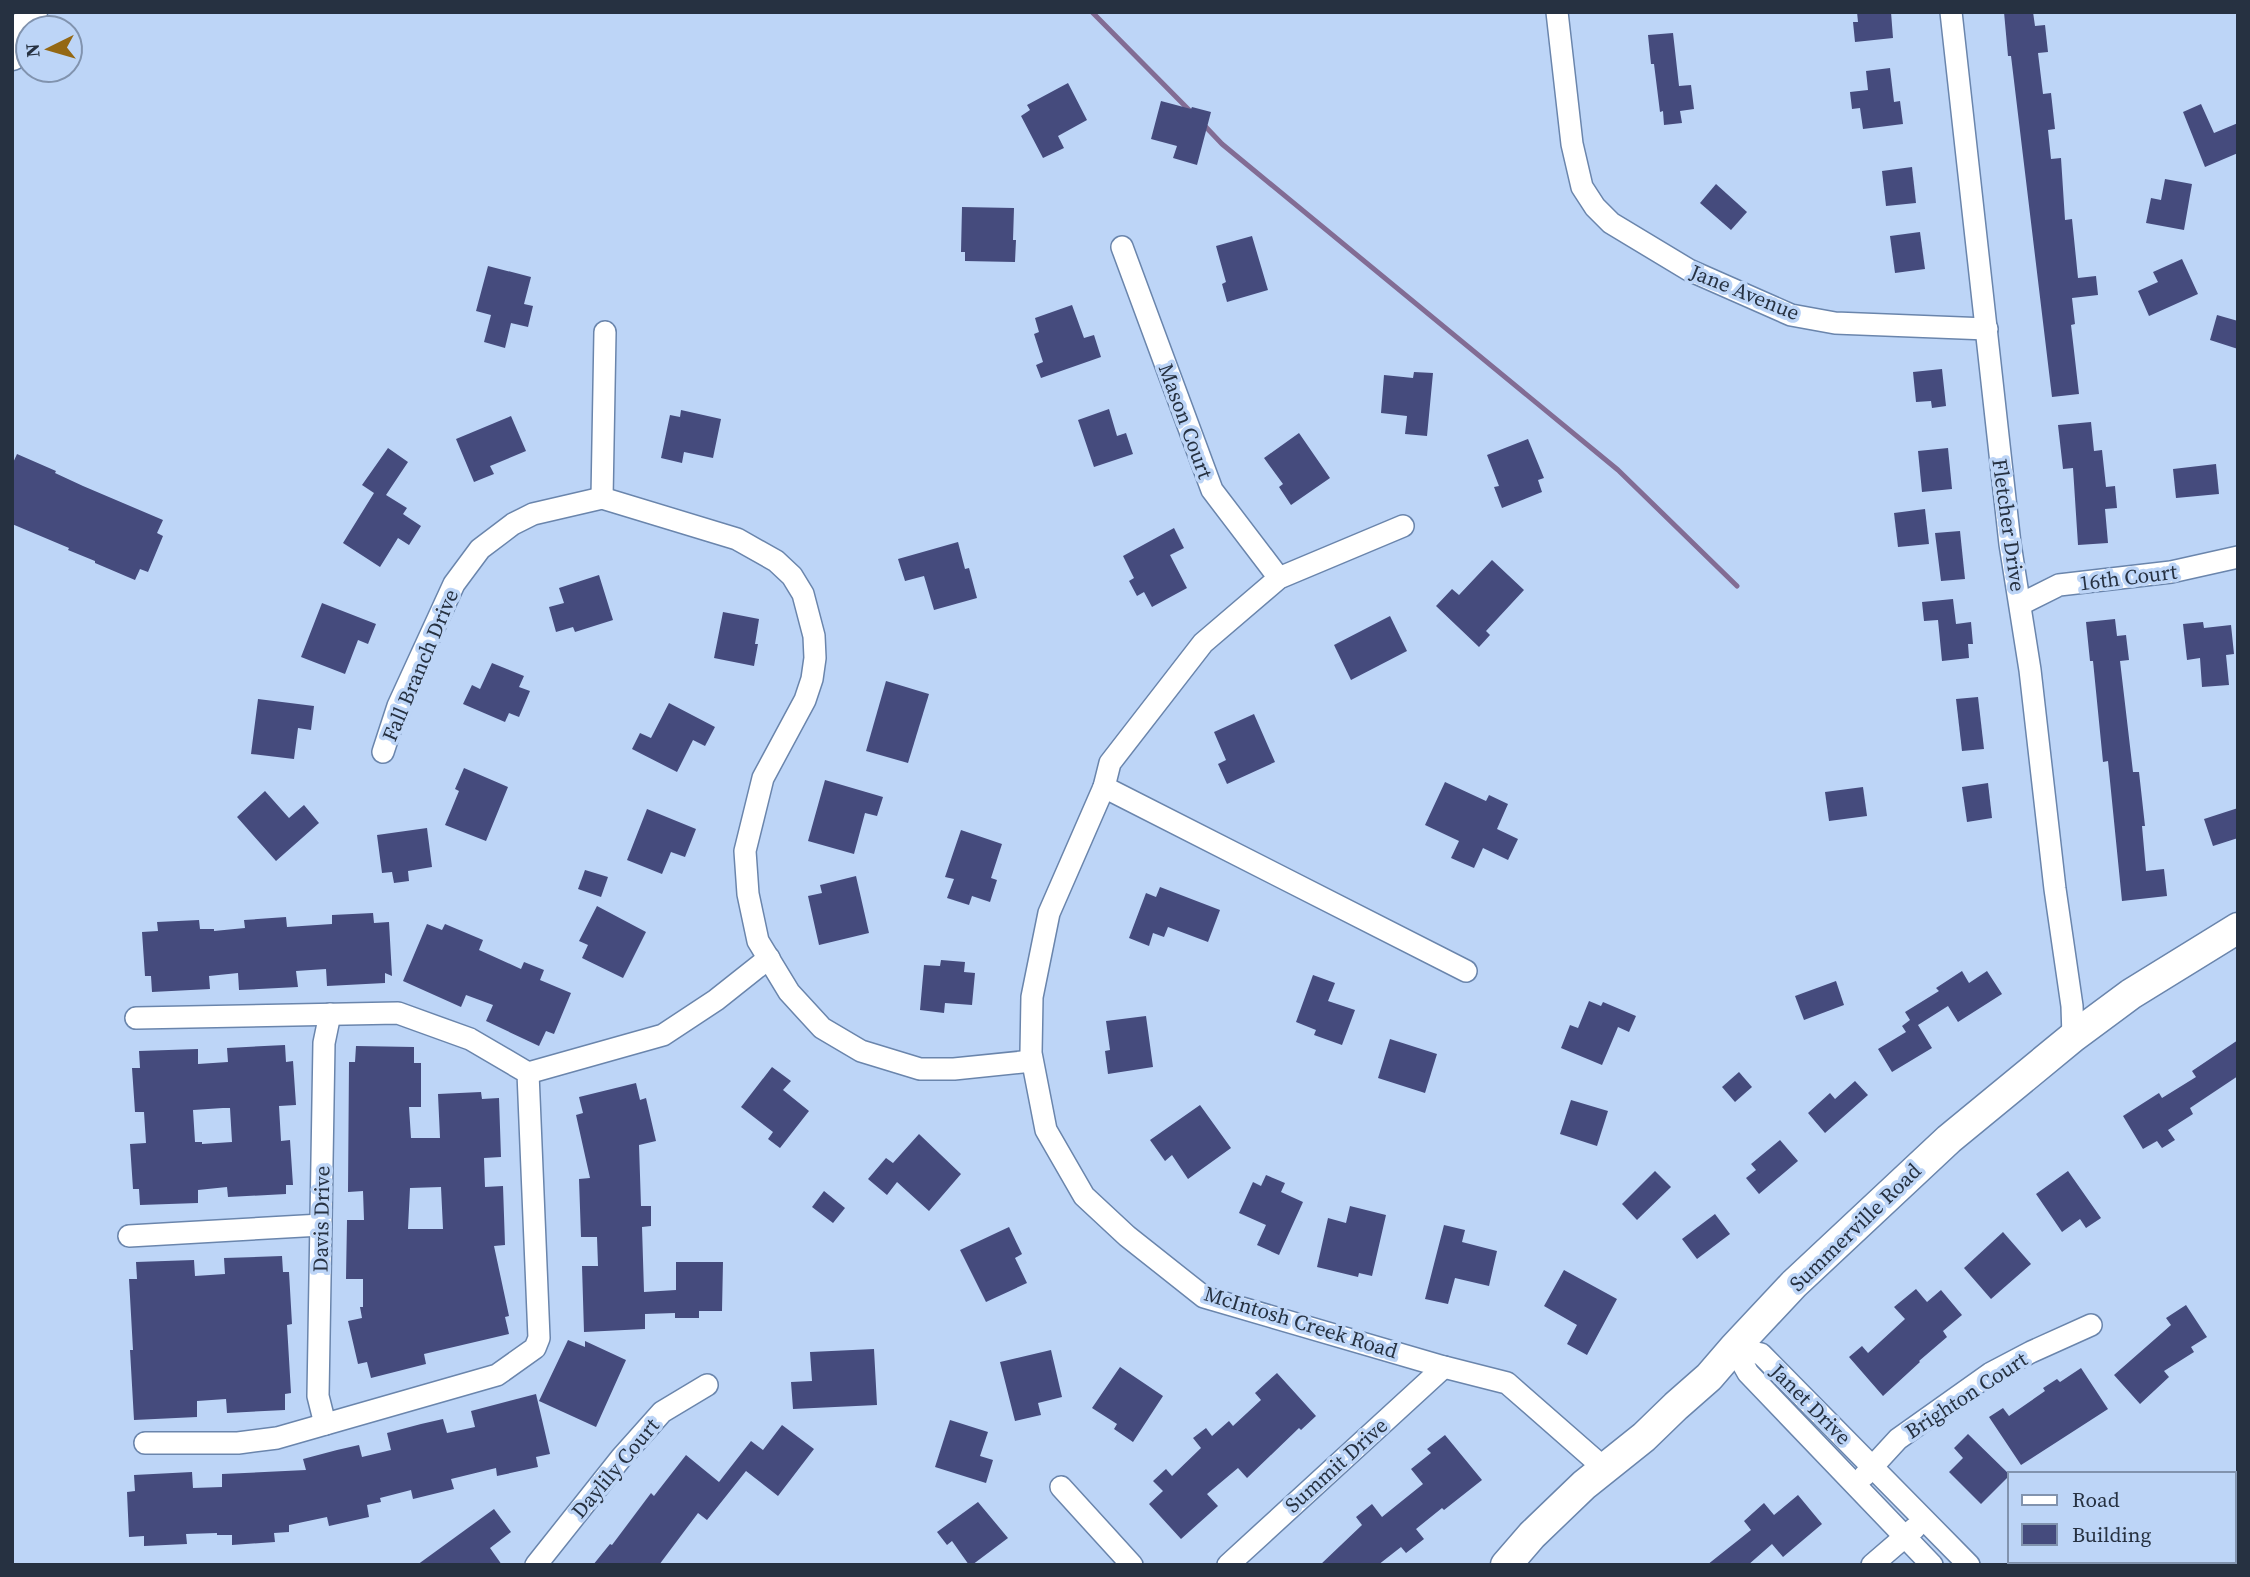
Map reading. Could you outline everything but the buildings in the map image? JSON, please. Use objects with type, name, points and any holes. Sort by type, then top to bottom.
[{"type":"main road","points":[[12,55],[32,12]]},
{"type":"main road","name":"Summerville Road","points":[[1506,1565],[1568,1500],[1644,1437],[1709,1377],[1794,1284],[1913,1171],[2073,1037],[2131,994],[2238,928]]},
{"type":"street","name":"Jane Avenue","points":[[1557,12],[1572,144],[1583,187],[1595,207],[1611,223],[1689,270],[1791,315],[1835,323],[1987,328]]},
{"type":"street","name":"Fletcher Drive","points":[[1951,12],[2007,518],[2021,604],[2055,889],[2072,1006],[2073,1037]]},
{"type":"street","name":"Mason Court","points":[[1122,247],[1212,490],[1279,578]]},
{"type":"street","points":[[602,498],[605,332]]},
{"type":"street","name":"Fall Branch Drive","points":[[383,752],[398,706],[454,584],[480,549],[513,524],[533,514],[602,498],[737,539],[776,561],[792,576],[803,594],[814,636],[815,658],[805,700],[763,778],[745,851],[748,894],[758,941],[789,992],[822,1028],[861,1051],[920,1069],[954,1069],[1032,1061]]},
{"type":"street","name":"McIntosh Creek Road","points":[[1403,526],[1279,578],[1203,643],[1111,763],[1104,788],[1049,913],[1032,997],[1032,1061],[1045,1130],[1084,1196],[1127,1236],[1205,1297],[1507,1383],[1604,1468]]},
{"type":"street","name":"16th Court","points":[[2021,604],[2059,585],[2171,572],[2238,557]]},
{"type":"street","points":[[1104,788],[1466,971]]},
{"type":"street","points":[[136,1018],[398,1013],[470,1039],[528,1073],[663,1035],[716,1000],[769,958]]},
{"type":"street","name":"Davis Drive","points":[[325,1424],[318,1396],[324,1043],[330,1014]]},
{"type":"street","points":[[145,1443],[237,1443],[277,1438],[497,1375],[535,1348],[539,1338],[528,1073]]},
{"type":"street","points":[[129,1236],[321,1225]]},
{"type":"street","name":"Brighton Court","points":[[1855,1485],[1898,1439],[1991,1373],[2091,1325]]},
{"type":"street","name":"Janet Drive","points":[[1734,1348],[1761,1354],[1969,1565]]},
{"type":"street","name":"Janet Drive","points":[[1734,1348],[1748,1373],[1933,1565]]},
{"type":"street","name":"Summit Drive","points":[[1228,1565],[1444,1367]]},
{"type":"street","name":"Daylily Court","points":[[536,1565],[621,1458],[662,1412],[707,1385]]},
{"type":"street","points":[[1061,1486],[1132,1565]]},
{"type":"street","points":[[1872,1565],[1925,1520]]},
{"type":"waterway","points":[[1092,12],[1191,112]]},
{"type":"waterway","points":[[1203,124],[1222,144],[1618,470],[1737,586]]}]
